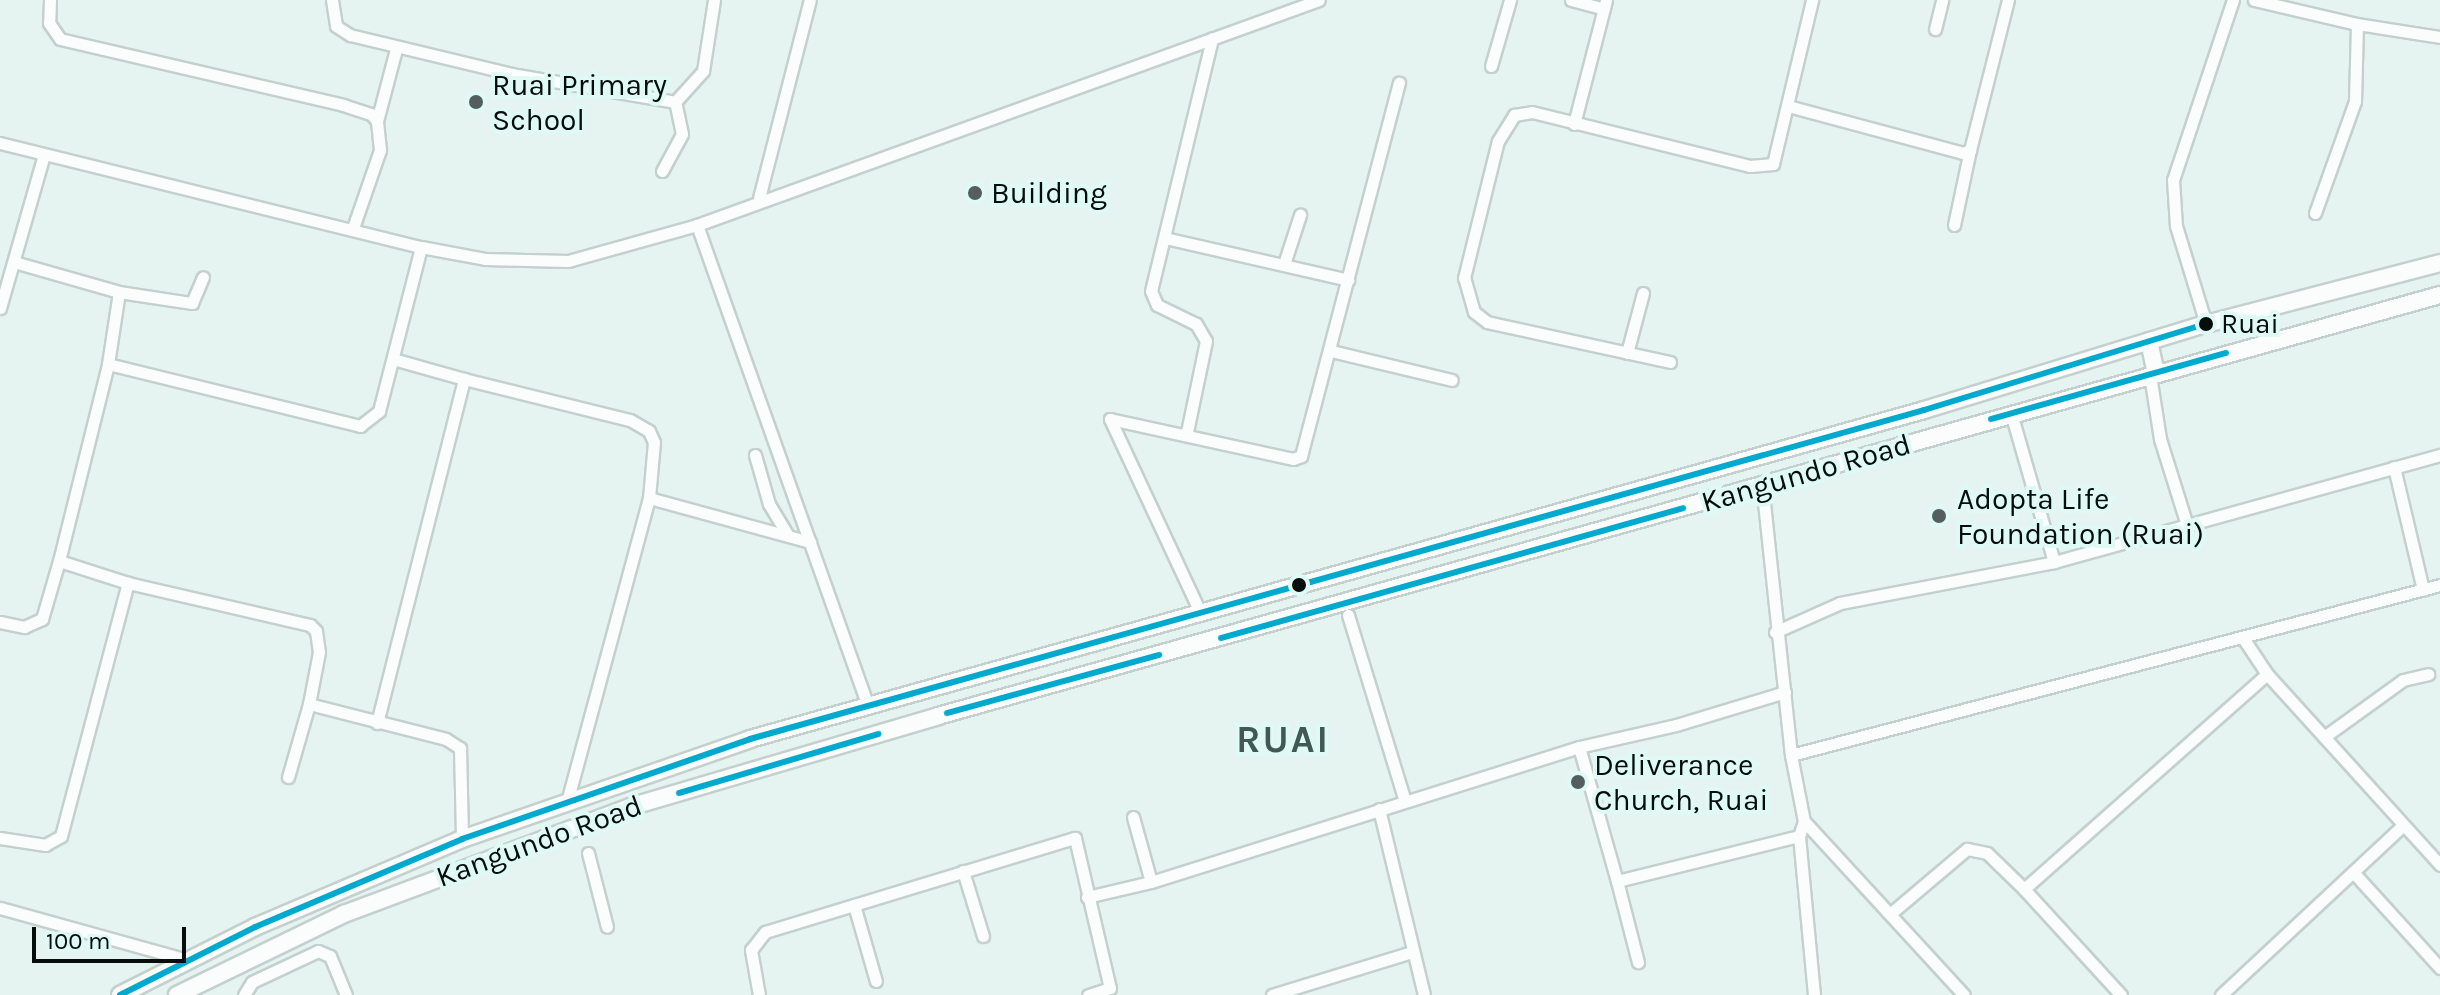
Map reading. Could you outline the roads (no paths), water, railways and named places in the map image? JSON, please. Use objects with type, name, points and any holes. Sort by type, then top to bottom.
[{"type":"highway","name":"Kangundo Road","points":[[120,995],[142,991],[189,960],[326,895],[568,799],[868,706],[1924,410],[2206,324],[2440,263]]},
{"type":"highway","name":"Kangundo Road","points":[[177,995],[336,917],[633,806],[2011,413],[2440,295]]},
{"type":"highway","points":[[2149,341],[2153,374]]},
{"type":"highway","points":[[326,895],[336,917]]},
{"type":"highway","points":[[266,922],[276,946]]},
{"type":"street","points":[[50,0],[49,23],[60,39],[343,105],[371,114],[377,121]]},
{"type":"street","points":[[332,0],[332,18],[342,32],[396,49],[675,102]]},
{"type":"street","points":[[675,102],[703,71],[714,0]]},
{"type":"street","points":[[759,198],[810,0]]},
{"type":"street","points":[[0,143],[421,247],[535,264],[606,253],[697,225],[759,198],[1319,0]]},
{"type":"street","points":[[1491,66],[1510,0]]},
{"type":"street","points":[[1571,0],[1605,5],[1574,124]]},
{"type":"street","points":[[1670,362],[1487,322],[1465,296],[1471,244],[1506,124],[1523,112],[1766,166],[1777,158],[1812,0]]},
{"type":"street","points":[[1935,29],[1942,0]]},
{"type":"street","points":[[1954,225],[2008,0]]},
{"type":"street","points":[[2206,324],[2176,226],[2173,180],[2233,0]]},
{"type":"street","points":[[2254,0],[2357,24],[2440,37]]},
{"type":"street","points":[[2315,213],[2355,101],[2357,24]]},
{"type":"street","points":[[1187,432],[1206,341],[1196,324],[1153,301],[1212,38]]},
{"type":"street","points":[[353,228],[380,150],[377,121],[396,49]]},
{"type":"street","points":[[1200,612],[1110,419],[1187,432],[1299,458],[1331,351],[1399,83]]},
{"type":"street","points":[[662,171],[682,134],[675,102]]},
{"type":"street","points":[[1788,106],[1963,153],[1970,150]]},
{"type":"street","points":[[0,308],[44,155]]},
{"type":"street","points":[[1284,264],[1300,215]]},
{"type":"street","points":[[697,225],[868,706]]},
{"type":"street","points":[[1165,238],[1348,280]]},
{"type":"street","points":[[108,364],[360,426],[379,411],[421,247]]},
{"type":"street","points":[[14,262],[119,292],[192,303],[203,277]]},
{"type":"street","points":[[0,622],[24,627],[42,619],[108,364],[119,292]]},
{"type":"street","points":[[1627,353],[1643,293]]},
{"type":"street","points":[[1331,351],[1452,380]]},
{"type":"street","points":[[393,359],[639,424],[654,442],[649,498],[568,799]]},
{"type":"street","points":[[2153,374],[2160,439],[2187,525]]},
{"type":"street","points":[[377,723],[464,379]]},
{"type":"street","points":[[2011,413],[2054,562]]},
{"type":"street","points":[[755,455],[769,504],[788,536]]},
{"type":"street","points":[[1775,632],[1840,603],[2054,562],[2440,455]]},
{"type":"street","points":[[2394,467],[2423,590]]},
{"type":"street","points":[[1762,484],[1775,632],[1791,755],[1804,821],[1799,836],[1814,995]]},
{"type":"street","points":[[649,498],[810,542]]},
{"type":"street","points":[[59,561],[128,583],[310,625],[320,641],[309,704],[288,777]]},
{"type":"street","points":[[0,838],[45,845],[61,836],[128,583]]},
{"type":"street","points":[[1791,755],[2440,585]]},
{"type":"street","points":[[1348,615],[1405,801]]},
{"type":"street","points":[[2243,638],[2267,674],[2440,865]]},
{"type":"street","points":[[2024,889],[2267,674]]},
{"type":"street","points":[[2324,737],[2403,680],[2428,674]]},
{"type":"street","points":[[1087,897],[1151,882],[1579,747],[1676,725],[1785,692]]},
{"type":"street","points":[[309,704],[446,739],[460,748],[462,839]]},
{"type":"street","points":[[1579,747],[1638,962]]},
{"type":"street","points":[[1379,809],[1424,995]]},
{"type":"street","points":[[1133,817],[1151,882]]},
{"type":"street","points":[[1804,821],[1964,995]]},
{"type":"street","points":[[2221,995],[2402,826]]},
{"type":"street","points":[[1617,881],[1799,836]]},
{"type":"street","points":[[759,995],[750,961],[755,940],[765,932],[1075,838],[1111,992],[1088,995]]},
{"type":"street","points":[[1890,914],[1967,849],[1987,853],[2121,995]]},
{"type":"street","points":[[588,853],[607,927]]},
{"type":"street","points":[[963,871],[983,936]]},
{"type":"street","points":[[2353,872],[2440,968]]},
{"type":"street","points":[[854,905],[876,981]]},
{"type":"street","points":[[0,908],[189,960]]},
{"type":"street","points":[[232,968],[244,993],[272,970],[318,951],[330,956],[346,995]]},
{"type":"street","points":[[1272,995],[1412,952]]},
{"type":"place","name":"Ruai Primary School","points":[[476,102]]},
{"type":"place","name":"Building","points":[[975,193]]},
{"type":"place","name":"Ruai","points":[[2206,324]]},
{"type":"place","name":"Adopta Life Foundation (Ruai)","points":[[1939,516]]},
{"type":"place","name":"Deliverance Church, Ruai","points":[[1578,782]]},
{"type":"district","name":"RUAI","points":[[1283,740]]}]
